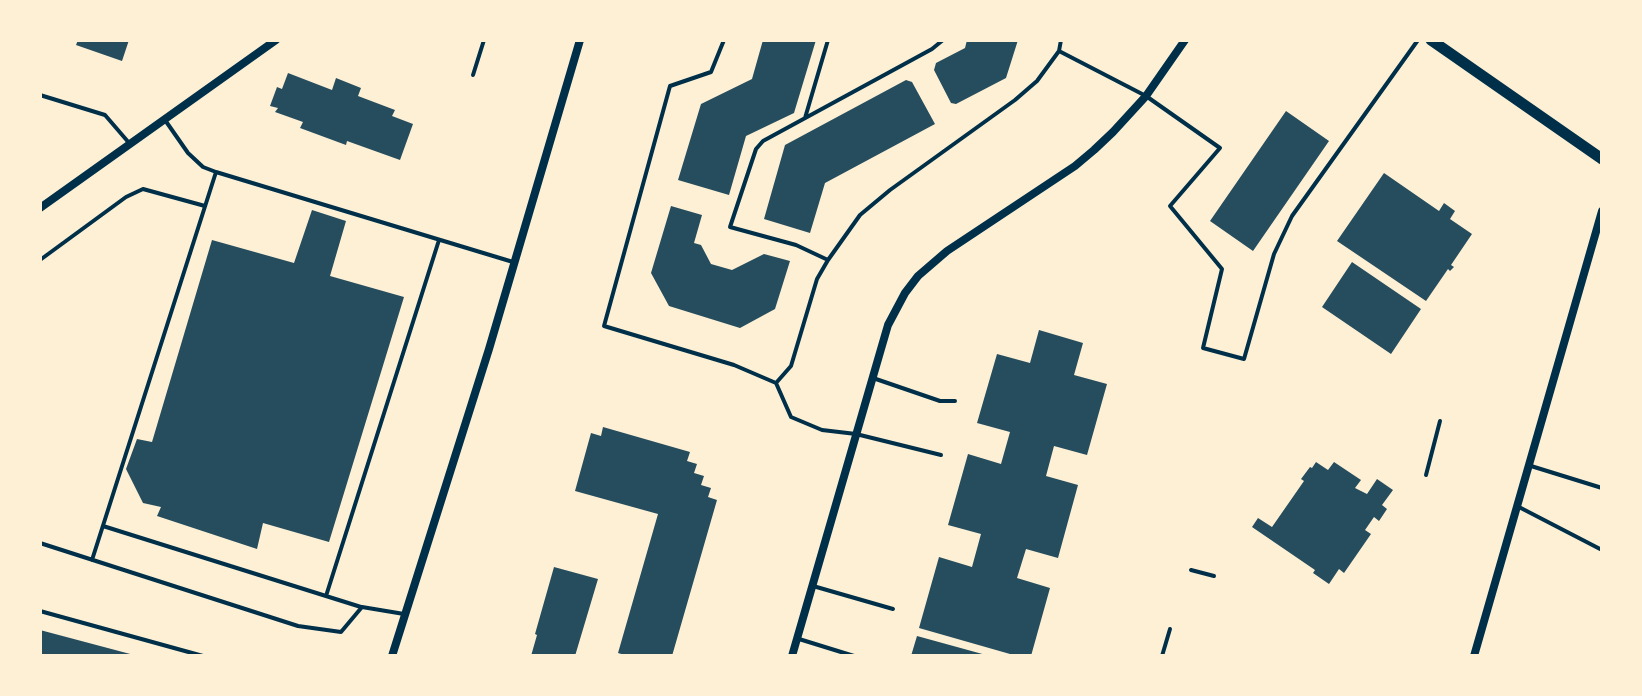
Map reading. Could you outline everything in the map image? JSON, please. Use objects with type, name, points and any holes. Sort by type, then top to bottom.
[{"type":"street","points":[[40,208],[276,40]]},
{"type":"street","points":[[392,656],[580,40]]},
{"type":"street","points":[[792,656],[872,377],[895,309],[918,276],[947,251],[1075,166],[1113,132],[1146,96],[1185,40]]},
{"type":"street","points":[[1431,40],[1602,159]]},
{"type":"street","points":[[1474,656],[1602,211]]},
{"type":"lane","points":[[473,75],[484,40]]},
{"type":"lane","points":[[724,40],[711,72],[670,86],[604,326],[734,365],[776,383],[791,417],[822,430],[856,434],[941,455]]},
{"type":"lane","points":[[805,118],[828,40]]},
{"type":"lane","points":[[828,260],[796,245],[730,227],[756,149],[763,141],[932,49],[943,40]]},
{"type":"lane","points":[[776,383],[791,366],[817,279],[860,215],[1037,81],[1059,51],[1061,40]]},
{"type":"lane","points":[[1059,51],[1146,96],[1220,148],[1170,206],[1222,269],[1203,348],[1244,359],[1274,254],[1292,216],[1418,40]]},
{"type":"lane","points":[[40,95],[105,115],[131,144]]},
{"type":"lane","points":[[165,120],[188,153],[203,167],[514,263]]},
{"type":"lane","points":[[92,560],[216,172]]},
{"type":"lane","points":[[40,260],[126,197],[143,189],[206,206]]},
{"type":"lane","points":[[326,596],[439,240]]},
{"type":"lane","points":[[872,377],[940,401],[955,401]]},
{"type":"lane","points":[[1426,475],[1440,421]]},
{"type":"lane","points":[[1529,466],[1602,488]]},
{"type":"lane","points":[[1517,506],[1602,550]]},
{"type":"lane","points":[[103,526],[362,607],[405,615]]},
{"type":"lane","points":[[40,543],[298,626],[341,632],[362,607]]},
{"type":"lane","points":[[1191,570],[1214,576]]},
{"type":"lane","points":[[813,586],[893,609]]},
{"type":"lane","points":[[40,611],[203,656]]},
{"type":"lane","points":[[1162,656],[1170,629]]},
{"type":"lane","points":[[797,638],[854,656]]},
{"type":"building","points":[[78,40],[129,40],[122,61],[76,45]]},
{"type":"building","points":[[763,40],[816,40],[794,113],[746,136],[729,195],[678,180],[701,104],[752,79]]},
{"type":"building","points":[[967,40],[1018,40],[1006,78],[956,104],[951,103],[934,70],[936,63],[965,48]]},
{"type":"building","points":[[288,73],[332,90],[336,78],[361,88],[358,96],[395,110],[392,116],[413,124],[400,160],[300,128],[303,122],[275,112],[278,108],[270,106],[277,87],[282,89]]},
{"type":"building","points":[[906,80],[912,82],[935,124],[825,183],[810,233],[764,219],[785,145]]},
{"type":"building","points":[[1286,111],[1329,141],[1253,251],[1210,221]]},
{"type":"building","points":[[1384,173],[1439,211],[1444,203],[1455,211],[1450,219],[1472,234],[1451,265],[1454,267],[1450,271],[1448,269],[1426,301],[1337,241]]},
{"type":"building","points":[[671,206],[702,215],[694,243],[701,245],[711,264],[732,270],[764,254],[790,261],[775,309],[740,328],[669,306],[651,273]]},
{"type":"building","points":[[312,210],[346,221],[330,276],[404,297],[329,542],[263,523],[257,549],[157,516],[161,507],[143,503],[126,469],[137,439],[152,442],[212,240],[294,263]]},
{"type":"building","points":[[1352,262],[1421,309],[1391,354],[1322,307]]},
{"type":"building","points":[[1039,330],[1083,343],[1074,375],[1107,384],[1087,455],[1054,446],[1046,476],[1078,485],[1058,558],[1026,549],[1017,578],[1050,588],[1031,656],[1017,656],[919,628],[939,557],[972,567],[981,534],[948,525],[968,454],[1001,464],[1010,432],[977,423],[997,354],[1030,363]]},
{"type":"building","points":[[603,427],[690,452],[687,461],[697,464],[694,473],[704,476],[701,485],[711,488],[708,497],[717,500],[672,656],[628,656],[618,653],[658,514],[575,491],[591,433],[601,436]]},
{"type":"building","points":[[1316,462],[1328,470],[1334,462],[1361,480],[1355,488],[1367,494],[1377,479],[1393,490],[1382,505],[1387,509],[1379,521],[1374,517],[1365,530],[1371,534],[1344,573],[1339,569],[1329,584],[1313,573],[1315,570],[1252,527],[1258,518],[1272,527],[1304,481],[1301,479]]},
{"type":"building","points":[[554,567],[598,579],[575,656],[531,656],[535,634]]},
{"type":"building","points":[[40,630],[134,655],[134,656],[40,656]]},
{"type":"building","points":[[917,636],[986,655],[986,656],[911,656]]}]
